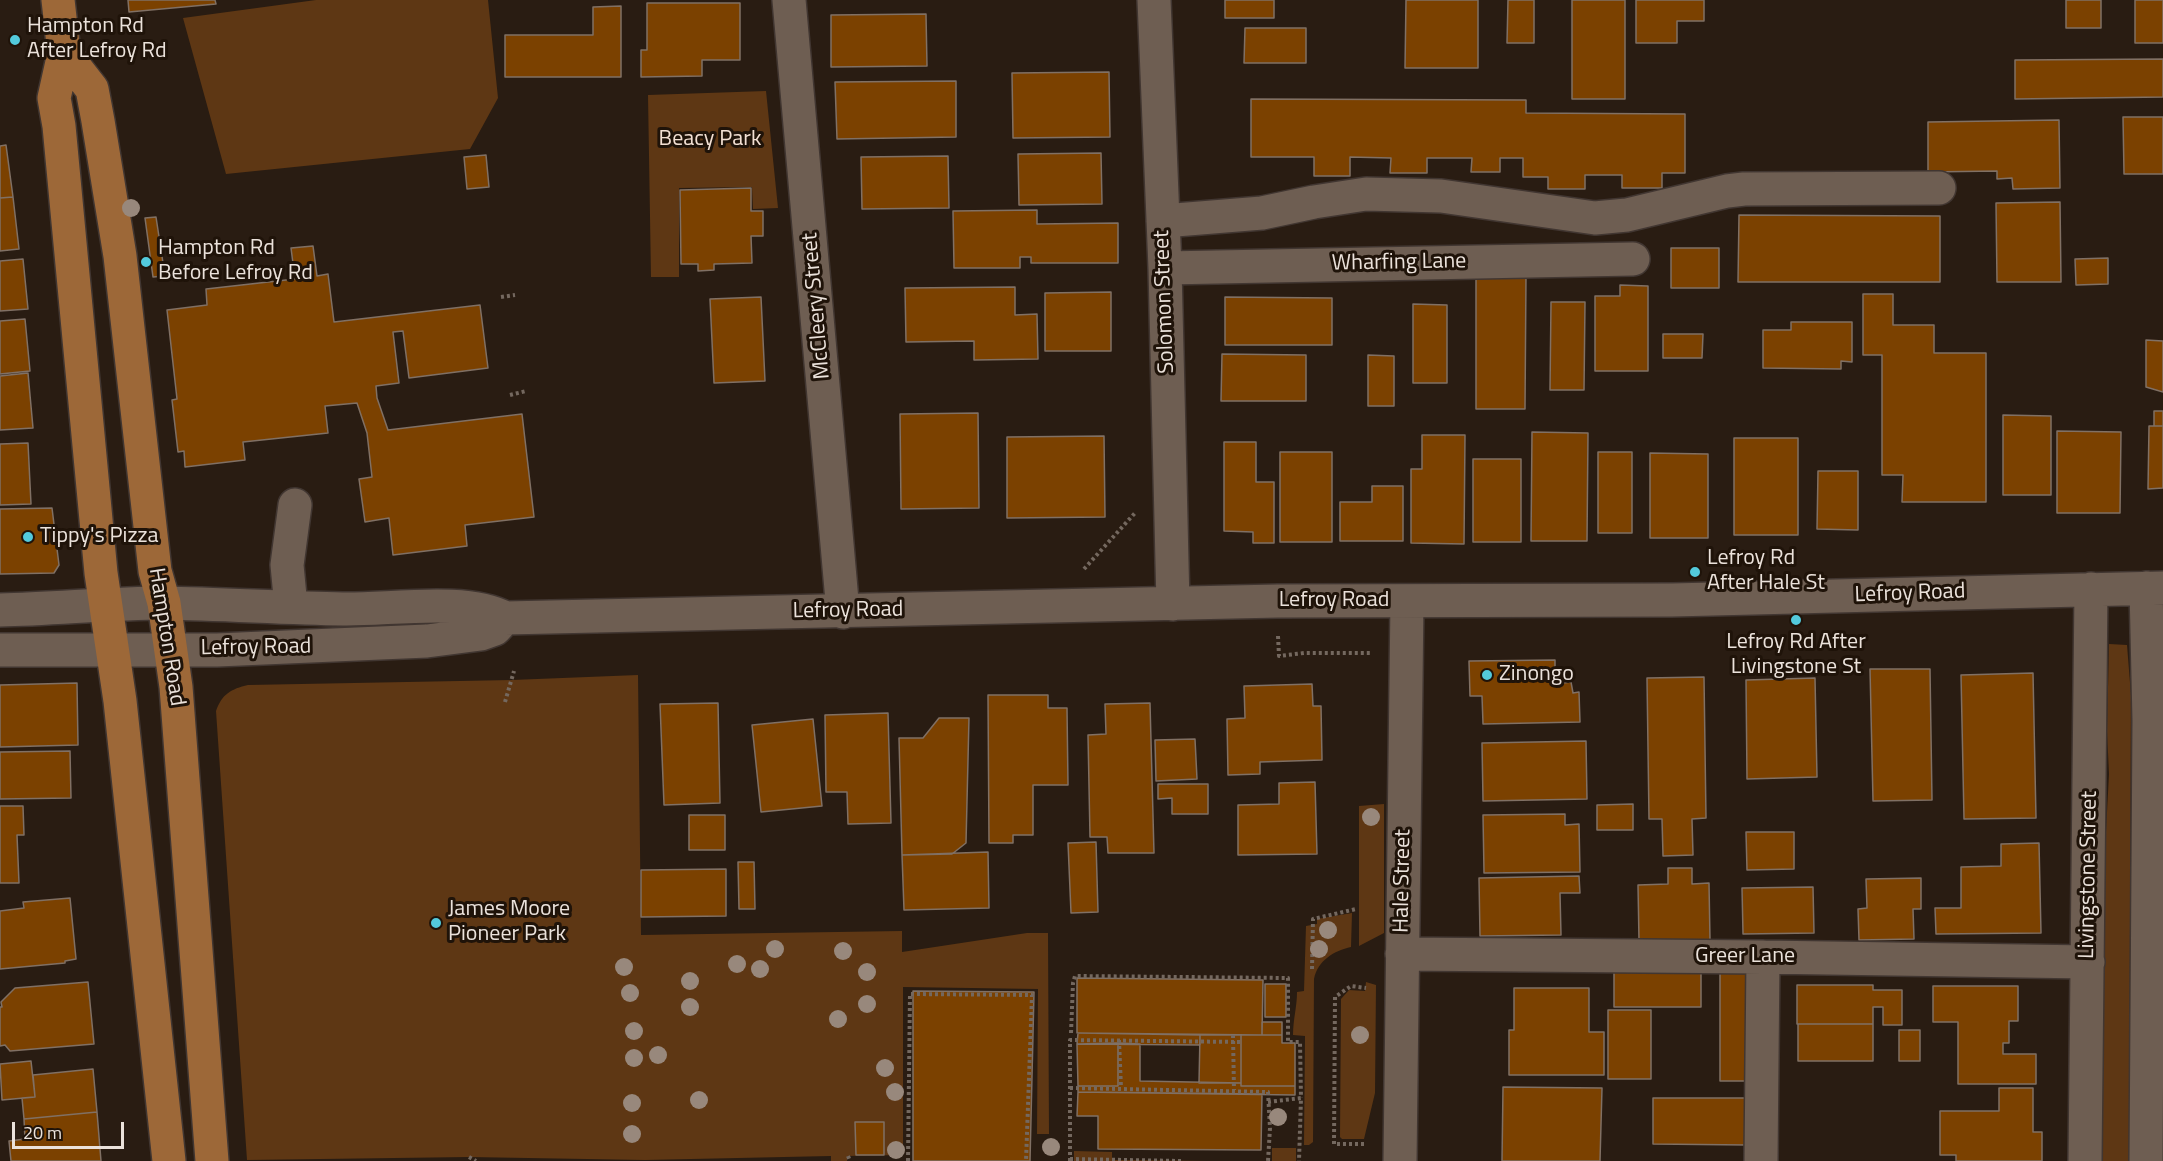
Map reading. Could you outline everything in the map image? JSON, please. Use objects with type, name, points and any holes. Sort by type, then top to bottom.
[{"type":"main road","points":[[58,0],[64,53],[54,98],[59,126],[105,606],[120,701],[169,1161]]},
{"type":"main road","name":"Hampton Road","points":[[64,53],[92,89],[120,256],[155,571],[164,603],[172,650],[212,1161]]},
{"type":"street","name":"McCleery Street","points":[[789,0],[843,612]]},
{"type":"street","name":"Solomon Street","points":[[1154,0],[1165,267],[1173,604]]},
{"type":"street","points":[[1163,221],[1262,213],[1314,201],[1366,194],[1441,196],[1595,218],[1627,215],[1744,189],[1939,188]]},
{"type":"street","name":"Wharfing Lane","points":[[1165,267],[1633,259]]},
{"type":"street","points":[[291,607],[287,565],[295,505]]},
{"type":"street","name":"Lefroy Road","points":[[0,610],[164,603],[343,609],[477,608],[492,611],[505,618],[1278,601],[1683,600],[2154,588]]},
{"type":"street","points":[[2146,1161],[2149,721],[2155,638],[2154,588]]},
{"type":"street","name":"Livingstone Street","points":[[2085,1161],[2091,589]]},
{"type":"street","name":"Hale Street","points":[[1400,1161],[1407,601]]},
{"type":"street","name":"Lefroy Road","points":[[0,650],[295,648],[427,641],[481,634],[495,629],[505,618]]},
{"type":"street","name":"Greer Lane","points":[[1402,954],[2088,962]]},
{"type":"street","points":[[1761,1161],[1763,957]]},
{"type":"path","points":[[501,297],[515,295]]},
{"type":"path","points":[[510,395],[526,391]]},
{"type":"path","points":[[1080,578],[1084,570],[1137,510]]},
{"type":"path","points":[[1278,626],[1279,656],[1304,653],[1377,652]]},
{"type":"path","points":[[505,702],[514,671]]},
{"type":"path","points":[[1312,969],[1313,919],[1356,909]]},
{"type":"path","points":[[1071,1033],[1075,976],[1288,978],[1288,1041],[1300,1042],[1299,1161]]},
{"type":"path","points":[[1367,1144],[1334,1144],[1333,1060],[1335,997],[1351,986],[1369,988]]},
{"type":"path","points":[[908,1161],[910,994],[1032,995],[1026,1161]]},
{"type":"path","points":[[1233,1038],[1234,1090]]},
{"type":"path","points":[[1181,1161],[1070,1160],[1070,1040],[1233,1038],[1240,1041]]},
{"type":"path","points":[[1119,1040],[1121,1088]]},
{"type":"path","points":[[1070,1088],[1268,1092],[1270,1128],[1268,1161]]},
{"type":"path","points":[[1268,1102],[1301,1098]]},
{"type":"path","points":[[469,1157],[476,1161]]},
{"type":"green space","points":[[316,0],[488,0],[498,98],[470,149],[226,174],[183,18]]},
{"type":"green space","name":"Beacy Park","points":[[766,91],[778,208],[753,209],[752,187],[679,188],[679,277],[651,277],[648,95]]},
{"type":"green space","points":[[2109,644],[2127,645],[2131,695],[2129,1161],[2102,1161]]},
{"type":"green space","name":"James Moore Pioneer Park","points":[[638,675],[641,935],[902,931],[902,952],[1027,933],[1048,933],[1049,1134],[1037,1134],[1038,989],[903,987],[903,1155],[847,1156],[847,1161],[831,1161],[831,1156],[645,1160],[469,1157],[247,1160],[216,711],[224,696],[237,688],[248,685]]},
{"type":"green space","points":[[1384,804],[1384,933],[1359,946],[1359,806]]},
{"type":"green space","points":[[1352,913],[1351,947],[1328,957],[1319,967],[1314,979],[1313,1142],[1304,1145],[1305,1036],[1293,1035],[1297,992],[1304,991],[1306,926],[1317,924],[1317,919]]},
{"type":"green space","points":[[1366,982],[1376,985],[1375,1093],[1364,1139],[1342,1139],[1340,1137],[1341,999],[1349,990],[1365,991]]},
{"type":"green space","points":[[1272,1148],[1296,1148],[1296,1161],[1272,1161]]},
{"type":"green space","points":[[1074,1151],[1112,1152],[1112,1160],[1208,1161],[1074,1161]]},
{"type":"building","points":[[128,0],[215,0],[216,4],[129,12]]},
{"type":"building","points":[[1225,0],[1274,0],[1274,18],[1225,18]]},
{"type":"building","points":[[1406,0],[1478,0],[1478,68],[1405,68]]},
{"type":"building","points":[[1508,0],[1534,0],[1534,43],[1507,43]]},
{"type":"building","points":[[1572,0],[1625,0],[1625,99],[1572,99]]},
{"type":"building","points":[[1636,0],[1704,0],[1704,21],[1677,21],[1677,43],[1636,43]]},
{"type":"building","points":[[2066,0],[2101,0],[2101,28],[2066,28]]},
{"type":"building","points":[[2135,0],[2163,0],[2163,43],[2135,43]]},
{"type":"building","points":[[647,3],[740,3],[740,60],[702,60],[702,76],[641,77],[641,50],[647,50]]},
{"type":"building","points":[[621,6],[621,77],[505,77],[505,35],[593,35],[593,7]]},
{"type":"building","points":[[926,14],[927,66],[831,67],[831,15]]},
{"type":"building","points":[[1245,28],[1306,28],[1306,63],[1244,63]]},
{"type":"building","points":[[2163,59],[2163,97],[2015,99],[2015,60]]},
{"type":"building","points":[[1109,72],[1110,137],[1013,138],[1012,73]]},
{"type":"building","points":[[956,81],[956,137],[837,139],[835,82]]},
{"type":"building","points":[[1251,99],[1526,100],[1526,113],[1685,114],[1685,173],[1662,173],[1662,188],[1622,188],[1622,175],[1585,175],[1585,189],[1548,189],[1548,177],[1523,177],[1523,158],[1500,158],[1500,172],[1471,172],[1472,158],[1427,158],[1427,173],[1390,173],[1391,158],[1350,157],[1350,176],[1314,176],[1314,157],[1251,157]]},
{"type":"building","points":[[2123,117],[2163,117],[2163,174],[2124,174]]},
{"type":"building","points":[[2059,120],[2060,188],[2013,189],[2012,178],[1997,179],[1997,171],[1928,172],[1928,122]]},
{"type":"building","points":[[6,145],[13,197],[0,198],[0,146]]},
{"type":"building","points":[[1101,153],[1102,204],[1019,205],[1018,154]]},
{"type":"building","points":[[486,155],[489,187],[467,189],[464,157]]},
{"type":"building","points":[[948,156],[949,208],[862,209],[861,157]]},
{"type":"building","points":[[751,188],[751,211],[763,211],[763,236],[751,236],[752,263],[714,264],[714,270],[698,271],[698,264],[681,264],[680,190]]},
{"type":"building","points":[[13,197],[19,249],[0,251],[0,198]]},
{"type":"building","points":[[2060,202],[2061,282],[1997,282],[1996,203]]},
{"type":"building","points":[[1037,210],[1037,224],[1118,223],[1118,263],[1031,263],[1031,257],[1020,257],[1020,268],[954,268],[953,211]]},
{"type":"building","points":[[1739,215],[1940,216],[1940,282],[1738,282]]},
{"type":"building","points":[[156,217],[165,276],[153,277],[145,218]]},
{"type":"building","points":[[313,246],[317,276],[328,274],[334,322],[480,305],[488,368],[409,378],[403,331],[393,332],[399,383],[376,386],[377,398],[388,430],[522,414],[534,517],[465,525],[467,546],[393,555],[389,518],[365,522],[359,479],[372,477],[367,433],[357,403],[325,406],[328,433],[243,442],[245,460],[185,467],[184,451],[178,452],[172,400],[177,399],[167,310],[207,305],[206,289],[295,279],[291,248]]},
{"type":"building","points":[[1671,248],[1719,248],[1719,288],[1671,288]]},
{"type":"building","points":[[2108,258],[2108,284],[2076,285],[2075,259]]},
{"type":"building","points":[[23,259],[28,309],[0,311],[0,261]]},
{"type":"building","points":[[1476,275],[1526,275],[1525,409],[1476,409]]},
{"type":"building","points":[[1620,285],[1648,286],[1648,371],[1595,371],[1595,296],[1620,296]]},
{"type":"building","points":[[1015,287],[1015,315],[1037,314],[1038,359],[974,360],[974,341],[906,342],[905,288]]},
{"type":"building","points":[[1111,292],[1111,351],[1045,351],[1045,293]]},
{"type":"building","points":[[1863,294],[1893,294],[1893,325],[1934,325],[1934,353],[1986,353],[1986,502],[1902,502],[1903,475],[1882,475],[1882,355],[1863,355]]},
{"type":"building","points":[[761,297],[765,381],[714,383],[710,299]]},
{"type":"building","points":[[1225,297],[1332,298],[1332,345],[1225,345]]},
{"type":"building","points":[[1551,302],[1585,302],[1584,390],[1550,390]]},
{"type":"building","points":[[1413,304],[1447,305],[1447,383],[1413,383]]},
{"type":"building","points":[[25,319],[30,371],[0,374],[0,321]]},
{"type":"building","points":[[1791,322],[1852,322],[1852,362],[1841,361],[1841,369],[1763,368],[1763,330],[1791,330]]},
{"type":"building","points":[[1663,334],[1703,334],[1702,358],[1663,358]]},
{"type":"building","points":[[2146,340],[2163,341],[2163,392],[2146,387]]},
{"type":"building","points":[[1222,354],[1306,355],[1306,401],[1221,401]]},
{"type":"building","points":[[1368,355],[1394,356],[1394,406],[1368,406]]},
{"type":"building","points":[[28,373],[33,428],[0,430],[0,376]]},
{"type":"building","points":[[2154,411],[2163,411],[2163,426],[2154,426]]},
{"type":"building","points":[[978,413],[979,508],[901,509],[900,414]]},
{"type":"building","points":[[2003,415],[2051,416],[2051,495],[2003,495]]},
{"type":"building","points":[[2149,426],[2163,426],[2163,488],[2148,489]]},
{"type":"building","points":[[2057,431],[2121,432],[2120,513],[2057,513]]},
{"type":"building","points":[[1532,432],[1588,433],[1587,541],[1531,541]]},
{"type":"building","points":[[1422,435],[1465,435],[1464,544],[1411,543],[1411,469],[1422,469]]},
{"type":"building","points":[[1104,436],[1105,517],[1007,518],[1007,437]]},
{"type":"building","points":[[1734,438],[1798,438],[1798,535],[1734,535]]},
{"type":"building","points":[[1224,442],[1256,442],[1256,482],[1274,482],[1274,543],[1253,543],[1253,532],[1224,531]]},
{"type":"building","points":[[28,443],[31,504],[0,505],[0,444]]},
{"type":"building","points":[[1280,452],[1332,452],[1332,542],[1280,542]]},
{"type":"building","points":[[1598,452],[1632,452],[1632,533],[1598,533]]},
{"type":"building","points":[[1650,453],[1708,454],[1708,538],[1650,538]]},
{"type":"building","points":[[1473,459],[1521,459],[1521,542],[1473,542]]},
{"type":"building","points":[[1818,471],[1858,471],[1858,530],[1817,529]]},
{"type":"building","points":[[1372,486],[1403,486],[1403,541],[1340,541],[1340,502],[1372,502]]},
{"type":"building","name":"Tippy's Pizza","points":[[52,508],[59,565],[54,573],[0,574],[0,509]]},
{"type":"building","points":[[1555,660],[1555,684],[1571,682],[1573,693],[1579,692],[1580,722],[1483,724],[1482,696],[1470,696],[1469,661]]},
{"type":"building","points":[[1870,669],[1930,669],[1932,800],[1873,801]]},
{"type":"building","points":[[2033,673],[2036,818],[1964,819],[1961,675]]},
{"type":"building","points":[[1704,677],[1706,818],[1692,819],[1693,855],[1663,856],[1662,819],[1649,819],[1647,678]]},
{"type":"building","points":[[1815,678],[1817,777],[1747,779],[1746,680]]},
{"type":"building","points":[[77,683],[78,745],[0,747],[0,685]]},
{"type":"building","points":[[1312,684],[1313,706],[1321,706],[1322,760],[1260,762],[1260,774],[1228,775],[1227,719],[1245,718],[1244,686]]},
{"type":"building","points":[[988,695],[1048,695],[1048,708],[1067,708],[1068,785],[1033,785],[1033,835],[1013,835],[1013,843],[989,843]]},
{"type":"building","points":[[718,703],[720,803],[664,805],[660,704]]},
{"type":"building","points":[[1150,703],[1154,853],[1108,853],[1107,837],[1090,837],[1088,735],[1106,734],[1105,704]]},
{"type":"building","points":[[888,713],[891,823],[848,824],[847,792],[826,792],[825,715]]},
{"type":"building","points":[[939,718],[969,718],[966,843],[952,854],[902,855],[899,738],[923,738]]},
{"type":"building","points":[[813,719],[822,806],[761,812],[752,725]]},
{"type":"building","points":[[1195,739],[1197,779],[1156,781],[1155,740]]},
{"type":"building","points":[[1586,741],[1587,799],[1483,801],[1482,743]]},
{"type":"building","points":[[70,751],[71,798],[0,799],[0,752]]},
{"type":"building","points":[[1315,782],[1317,854],[1238,855],[1238,805],[1279,804],[1279,783]]},
{"type":"building","points":[[1158,784],[1208,784],[1208,814],[1172,814],[1172,798],[1158,799]]},
{"type":"building","points":[[1633,804],[1633,830],[1597,830],[1597,805]]},
{"type":"building","points":[[0,806],[23,806],[24,835],[17,835],[19,883],[0,883]]},
{"type":"building","points":[[1565,814],[1565,825],[1579,824],[1580,872],[1484,873],[1483,815]]},
{"type":"building","points":[[689,815],[725,815],[725,850],[689,850]]},
{"type":"building","points":[[1746,832],[1794,832],[1794,869],[1747,870]]},
{"type":"building","points":[[1096,842],[1098,912],[1071,913],[1068,843]]},
{"type":"building","points":[[2039,843],[2041,933],[1936,934],[1935,908],[1961,908],[1961,867],[2001,866],[2001,844]]},
{"type":"building","points":[[988,852],[989,908],[904,910],[902,855]]},
{"type":"building","points":[[738,862],[754,862],[755,909],[739,909]]},
{"type":"building","points":[[1668,868],[1692,868],[1692,884],[1709,883],[1710,940],[1639,941],[1638,885],[1668,884]]},
{"type":"building","points":[[726,869],[726,916],[641,917],[641,870]]},
{"type":"building","points":[[1579,876],[1580,893],[1560,893],[1561,935],[1480,936],[1479,878]]},
{"type":"building","points":[[1921,878],[1921,909],[1913,909],[1914,939],[1859,940],[1858,909],[1867,908],[1866,879]]},
{"type":"building","points":[[1813,887],[1814,933],[1743,934],[1742,888]]},
{"type":"building","points":[[70,898],[76,959],[65,961],[65,963],[0,969],[0,911],[24,908],[23,902]]},
{"type":"building","points":[[1614,970],[1701,970],[1701,1007],[1614,1007]]},
{"type":"building","points":[[1720,971],[1748,971],[1748,1081],[1720,1081]]},
{"type":"building","points":[[1077,978],[1263,980],[1262,1035],[1077,1033]]},
{"type":"building","points":[[88,982],[94,1044],[10,1051],[5,1045],[0,1046],[1,1002],[15,988]]},
{"type":"building","points":[[1265,984],[1286,984],[1286,1017],[1265,1017]]},
{"type":"building","points":[[1797,985],[1873,985],[1873,990],[1902,990],[1902,1025],[1883,1025],[1883,1007],[1873,1007],[1873,1024],[1797,1024]]},
{"type":"building","points":[[1933,986],[2018,986],[2018,1021],[2009,1021],[2009,1043],[2003,1043],[2003,1054],[2036,1054],[2036,1084],[1958,1084],[1958,1022],[1933,1022]]},
{"type":"building","points":[[1514,988],[1589,988],[1589,1032],[1604,1032],[1604,1075],[1509,1075],[1509,1030],[1514,1030]]},
{"type":"building","points":[[913,991],[1034,992],[1030,1161],[913,1161]]},
{"type":"building","points":[[1608,1010],[1651,1010],[1651,1079],[1608,1079]]},
{"type":"building","points":[[1262,1022],[1282,1022],[1282,1035],[1262,1035]]},
{"type":"building","points":[[1798,1024],[1873,1024],[1873,1061],[1798,1061]]},
{"type":"building","points":[[1899,1030],[1920,1030],[1920,1061],[1899,1061]]},
{"type":"building","points":[[1078,1033],[1200,1035],[1200,1045],[1077,1044]]},
{"type":"building","points":[[1200,1035],[1241,1035],[1241,1083],[1199,1083]]},
{"type":"building","points":[[1241,1035],[1282,1035],[1282,1043],[1295,1043],[1295,1086],[1241,1086]]},
{"type":"building","points":[[1118,1043],[1118,1086],[1078,1086],[1077,1044]]},
{"type":"building","points":[[1118,1043],[1140,1044],[1140,1081],[1295,1086],[1295,1095],[1078,1092],[1078,1086],[1118,1086]]},
{"type":"building","points":[[31,1061],[35,1097],[2,1100],[0,1064]]},
{"type":"building","points":[[93,1069],[97,1112],[24,1119],[22,1098],[35,1097],[33,1075]]},
{"type":"building","points":[[1503,1087],[1602,1088],[1600,1161],[1502,1161]]},
{"type":"building","points":[[1999,1088],[2033,1088],[2033,1132],[2042,1132],[2042,1161],[1956,1161],[1956,1155],[1940,1155],[1940,1111],[1999,1111]]},
{"type":"building","points":[[1078,1092],[1262,1094],[1261,1150],[1098,1149],[1098,1116],[1077,1116]]},
{"type":"building","points":[[1653,1098],[1748,1098],[1747,1145],[1653,1144]]},
{"type":"building","points":[[97,1112],[101,1161],[11,1161],[9,1141],[25,1139],[24,1119]]},
{"type":"building","points":[[855,1122],[884,1122],[884,1155],[856,1155]]},
{"type":"place","name":"Hampton Rd After Lefroy Rd","points":[[15,40]]},
{"type":"place","name":"Hampton Rd Before Lefroy Rd","points":[[146,262]]},
{"type":"place","name":"Tippy's Pizza","points":[[28,537]]},
{"type":"place","name":"Lefroy Rd After Hale St","points":[[1695,572]]},
{"type":"place","name":"Lefroy Rd After Livingstone St","points":[[1796,620]]},
{"type":"place","name":"Zinongo","points":[[1487,675]]},
{"type":"place","name":"James Moore Pioneer Park","points":[[436,923]]}]
